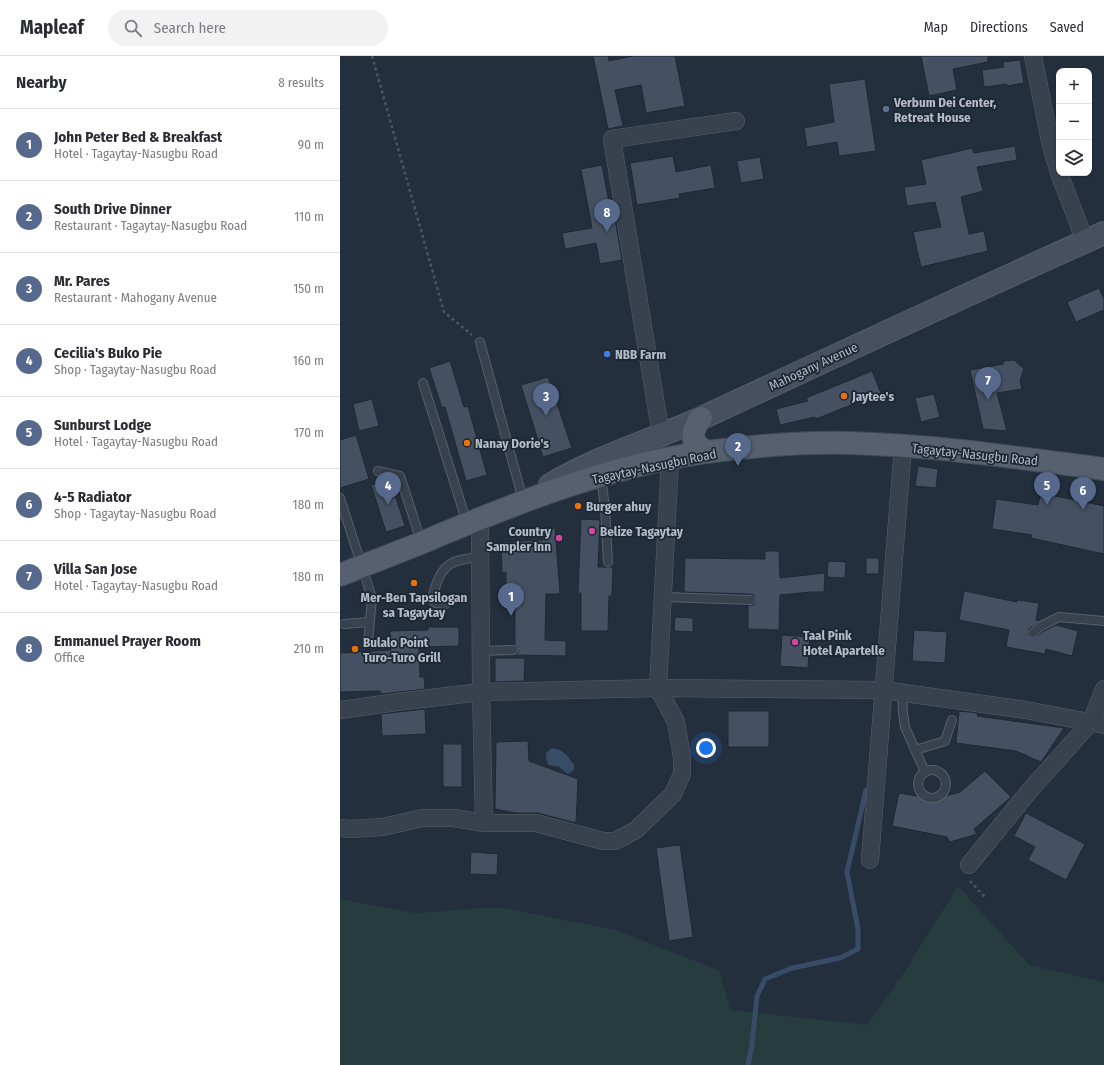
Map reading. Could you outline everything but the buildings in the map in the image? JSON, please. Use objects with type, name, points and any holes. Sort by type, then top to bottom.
[{"type":"main road","name":"Mahogany Avenue","points":[[523,500],[564,477],[604,458],[701,418],[1094,237]]},
{"type":"main road","points":[[701,418],[695,425],[693,432],[694,440],[698,447],[706,452]]},
{"type":"main road","name":"Tagaytay-Nasugbu Road","points":[[340,575],[523,500],[601,476],[706,452],[802,444],[848,443],[976,452],[1104,469]]},
{"type":"street","points":[[1033,56],[1051,146],[1056,162]]},
{"type":"street","points":[[661,435],[612,139],[736,121]]},
{"type":"street","points":[[1061,176],[1094,237]]},
{"type":"street","points":[[870,860],[903,446]]},
{"type":"street","points":[[340,828],[350,829],[383,827],[422,818],[454,818],[484,823],[536,823],[603,842],[615,842],[636,830],[673,794],[682,774],[682,757],[676,722],[658,688],[664,597],[670,459]]},
{"type":"street","points":[[474,521],[480,557],[484,823]]},
{"type":"street","points":[[340,710],[481,692],[658,688],[883,690],[1026,710],[1097,724]]},
{"type":"street","points":[[969,865],[1030,790],[1097,724],[1104,689]]},
{"type":"lane","points":[[480,342],[523,500]]},
{"type":"lane","points":[[423,383],[474,521]]},
{"type":"lane","points":[[378,471],[400,476],[422,542]]},
{"type":"lane","points":[[601,476],[605,508],[608,562]]},
{"type":"lane","points":[[340,498],[372,598],[368,643]]},
{"type":"lane","points":[[446,604],[435,603],[432,597],[436,583],[444,568],[457,560],[480,557]]},
{"type":"lane","points":[[664,597],[751,600]]},
{"type":"lane","points":[[1033,633],[1041,626],[1060,617],[1104,621]]},
{"type":"lane","points":[[344,624],[369,622]]},
{"type":"lane","points":[[481,650],[513,650]]},
{"type":"lane","points":[[902,693],[905,727],[925,772]]},
{"type":"lane","points":[[915,750],[945,741],[952,720]]},
{"type":"path","points":[[372,56],[444,312],[480,342]]},
{"type":"green space","points":[[958,886],[1029,965],[1104,983],[1104,1065],[340,1065],[340,899],[415,913],[498,907],[616,930],[720,971],[730,1010],[867,1025],[903,974]]},
{"type":"water","points":[[552,748],[560,750],[570,759],[574,765],[574,770],[568,774],[558,766],[551,766],[548,764],[546,753]]},
{"type":"waterway","points":[[748,1065],[752,1045],[757,996],[765,979],[792,968],[840,958],[858,949],[858,929],[847,872],[866,790]]},
{"type":"place","name":"Verbum Dei Center, Retreat House","points":[[886,109]]},
{"type":"place","name":"Emmanuel Prayer Room","points":[[607,232]]},
{"type":"place","name":"NBB Farm","points":[[607,354]]},
{"type":"place","name":"Jaytee's","points":[[844,396]]},
{"type":"place","name":"Villa San Jose","points":[[988,400]]},
{"type":"place","name":"Mr. Pares","points":[[546,416]]},
{"type":"place","name":"Nanay Dorie's","points":[[467,443]]},
{"type":"place","name":"South Drive Dinner","points":[[738,466]]},
{"type":"place","name":"Cecilia's Buko Pie","points":[[388,505]]},
{"type":"place","name":"Sunburst Lodge","points":[[1047,505]]},
{"type":"place","name":"Burger ahuy","points":[[578,506]]},
{"type":"place","name":"4-5 Radiator","points":[[1083,510]]},
{"type":"place","name":"Belize Tagaytay","points":[[592,531]]},
{"type":"place","name":"Country Sampler Inn","points":[[559,538]]},
{"type":"place","name":"Mer-Ben Tapsilogan sa Tagaytay","points":[[414,583]]},
{"type":"place","name":"John Peter Bed & Breakfast","points":[[511,616]]},
{"type":"place","name":"Taal Pink Hotel Apartelle","points":[[795,642]]},
{"type":"place","name":"Bulalo Point Turo-Turo Grill","points":[[355,649]]}]
